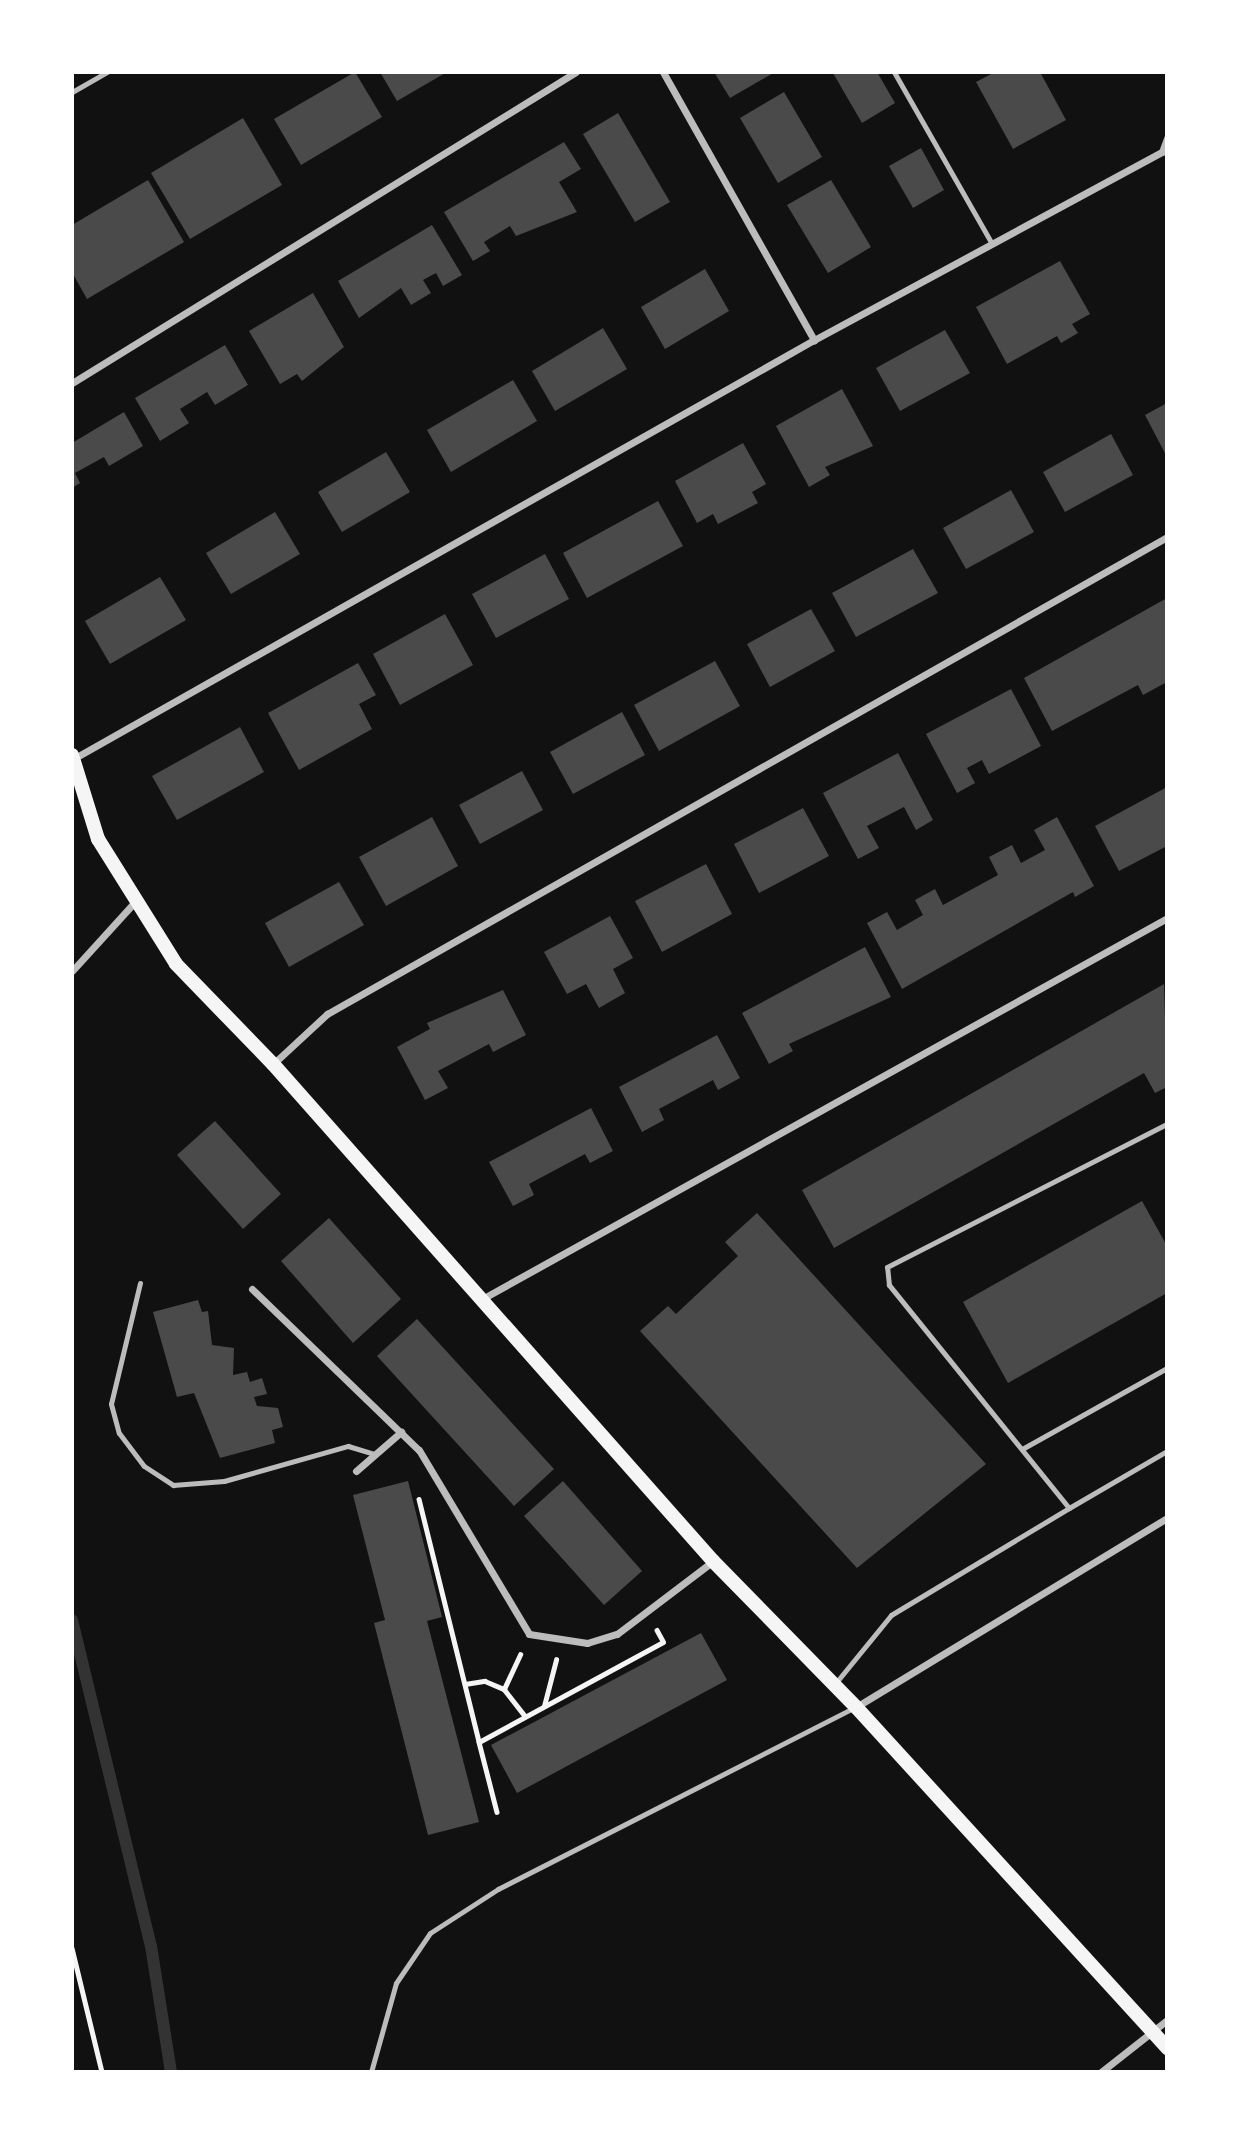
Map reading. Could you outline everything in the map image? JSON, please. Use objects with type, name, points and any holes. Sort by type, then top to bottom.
[{"type":"main road","points":[[72,757],[98,839],[133,904],[176,964],[273,1064],[713,1561],[856,1707],[1167,2048]]},
{"type":"street","points":[[72,383],[576,72]]},
{"type":"street","points":[[663,72],[814,340]]},
{"type":"street","points":[[72,757],[814,340],[1162,152],[1167,138]]},
{"type":"street","points":[[1162,152],[1167,161]]},
{"type":"street","points":[[273,1064],[327,1014],[1167,537]]},
{"type":"street","points":[[72,971],[133,904]]},
{"type":"street","points":[[482,1299],[1167,918]]},
{"type":"street","points":[[252,1289],[401,1432],[529,1634],[560,1643],[617,1634],[713,1561]]},
{"type":"street","points":[[356,1471],[401,1432]]},
{"type":"street","points":[[856,1707],[1167,1518]]},
{"type":"street","points":[[1101,2072],[1150,2030],[1167,2020]]},
{"type":"lane","points":[[72,92],[107,72]]},
{"type":"lane","points":[[894,72],[992,244]]},
{"type":"lane","points":[[1069,1508],[889,1285],[887,1267],[1167,1124]]},
{"type":"lane","points":[[141,1283],[111,1404],[119,1433],[144,1466],[173,1485],[224,1481],[348,1446],[375,1454]]},
{"type":"lane","points":[[1022,1449],[1167,1368]]},
{"type":"lane","points":[[834,1685],[891,1615],[1167,1451]]},
{"type":"lane","points":[[371,2072],[396,1983],[430,1933],[498,1889],[856,1707]]},
{"type":"path","points":[[503,1689],[529,1634]]},
{"type":"path","points":[[544,1707],[560,1643]]},
{"type":"path","points":[[464,1684],[485,1681],[503,1689],[525,1716]]},
{"type":"path","points":[[479,1742],[497,1812]]},
{"type":"path","points":[[72,1948],[102,2072]]},
{"type":"building","points":[[355,72],[382,117],[301,165],[274,119]]},
{"type":"building","points":[[380,72],[447,72],[397,101]]},
{"type":"building","points":[[714,72],[775,72],[730,98]]},
{"type":"building","points":[[877,72],[895,103],[862,123],[833,73]]},
{"type":"building","points":[[995,72],[1040,72],[1066,120],[1013,149],[976,82]]},
{"type":"building","points":[[784,92],[822,157],[778,183],[740,118]]},
{"type":"building","points":[[618,113],[670,202],[635,222],[583,134]]},
{"type":"building","points":[[243,118],[282,185],[190,239],[151,173]]},
{"type":"building","points":[[564,142],[581,169],[559,182],[577,212],[516,236],[510,226],[484,242],[490,251],[473,261],[444,212]]},
{"type":"building","points":[[921,148],[944,190],[913,208],[889,166]]},
{"type":"building","points":[[148,180],[184,242],[87,299],[72,272],[72,225]]},
{"type":"building","points":[[831,180],[871,247],[828,273],[787,205]]},
{"type":"building","points":[[432,225],[462,275],[443,286],[436,273],[423,280],[431,293],[411,305],[401,288],[359,318],[338,281]]},
{"type":"building","points":[[1060,261],[1090,314],[1072,324],[1078,333],[1061,343],[1057,336],[1007,364],[976,307]]},
{"type":"building","points":[[705,269],[729,311],[665,349],[641,307]]},
{"type":"building","points":[[313,293],[344,347],[302,381],[297,374],[280,384],[249,331]]},
{"type":"building","points":[[603,328],[627,369],[555,411],[532,371]]},
{"type":"building","points":[[945,330],[970,373],[900,411],[876,368]]},
{"type":"building","points":[[225,345],[248,385],[215,405],[207,392],[180,409],[189,423],[160,441],[135,398]]},
{"type":"building","points":[[513,380],[537,421],[451,472],[427,430]]},
{"type":"building","points":[[842,389],[873,446],[825,467],[830,475],[809,487],[776,426]]},
{"type":"building","points":[[1167,403],[1167,457],[1145,415]]},
{"type":"building","points":[[124,412],[143,446],[109,466],[104,457],[75,473],[80,483],[72,488],[72,443]]},
{"type":"building","points":[[1111,434],[1133,475],[1065,512],[1043,472]]},
{"type":"building","points":[[743,443],[766,484],[752,492],[758,503],[718,524],[713,514],[697,523],[675,481]]},
{"type":"building","points":[[386,452],[410,492],[342,532],[318,492]]},
{"type":"building","points":[[1011,490],[1034,532],[966,569],[943,528]]},
{"type":"building","points":[[658,501],[683,546],[587,598],[563,553]]},
{"type":"building","points":[[275,512],[300,554],[231,594],[206,553]]},
{"type":"building","points":[[913,549],[938,593],[856,637],[832,593]]},
{"type":"building","points":[[545,554],[569,599],[496,638],[472,594]]},
{"type":"building","points":[[160,577],[186,620],[110,664],[85,621]]},
{"type":"building","points":[[1167,598],[1167,682],[1143,695],[1138,685],[1052,731],[1024,678]]},
{"type":"building","points":[[811,609],[835,651],[770,687],[747,644]]},
{"type":"building","points":[[445,614],[473,665],[400,705],[373,654]]},
{"type":"building","points":[[715,661],[740,706],[659,751],[634,705]]},
{"type":"building","points":[[358,663],[376,695],[359,704],[372,729],[299,770],[268,713]]},
{"type":"building","points":[[1011,689],[1041,746],[989,774],[982,760],[967,768],[975,783],[957,793],[926,734]]},
{"type":"building","points":[[622,712],[645,755],[573,794],[550,752]]},
{"type":"building","points":[[240,727],[264,772],[177,820],[152,776]]},
{"type":"building","points":[[898,753],[933,820],[916,830],[904,807],[867,826],[879,848],[858,859],[823,793]]},
{"type":"building","points":[[522,771],[543,810],[480,844],[459,805]]},
{"type":"building","points":[[1167,787],[1167,846],[1119,871],[1095,826]]},
{"type":"building","points":[[803,808],[829,856],[759,893],[734,844]]},
{"type":"building","points":[[432,817],[458,866],[386,906],[359,857]]},
{"type":"building","points":[[1057,817],[1094,886],[1075,897],[1073,892],[902,989],[867,923],[887,912],[897,930],[923,915],[915,900],[935,889],[943,905],[998,875],[989,857],[1012,845],[1021,863],[1045,850],[1034,830]]},
{"type":"building","points":[[706,864],[732,914],[662,952],[635,901]]},
{"type":"building","points":[[339,882],[364,925],[289,967],[265,923]]},
{"type":"building","points":[[610,916],[633,958],[613,969],[625,993],[599,1008],[586,984],[567,994],[544,952]]},
{"type":"building","points":[[865,947],[891,997],[789,1044],[793,1051],[769,1064],[742,1013]]},
{"type":"building","points":[[1164,984],[1167,1087],[1155,1093],[1144,1073],[834,1248],[802,1190]]},
{"type":"building","points":[[503,990],[526,1035],[493,1052],[489,1044],[438,1071],[448,1088],[425,1100],[397,1047],[430,1029],[427,1023]]},
{"type":"building","points":[[717,1035],[740,1078],[718,1090],[713,1080],[659,1109],[664,1120],[642,1132],[619,1087]]},
{"type":"building","points":[[591,1108],[613,1151],[590,1163],[585,1154],[529,1184],[534,1195],[513,1206],[489,1162]]},
{"type":"building","points":[[215,1121],[281,1194],[243,1229],[177,1155]]},
{"type":"building","points":[[1142,1201],[1167,1246],[1167,1293],[1008,1383],[963,1302]]},
{"type":"building","points":[[757,1213],[986,1464],[857,1568],[640,1331],[668,1306],[676,1314],[738,1256],[725,1242]]},
{"type":"building","points":[[329,1218],[401,1299],[353,1343],[281,1261]]},
{"type":"building","points":[[198,1300],[202,1312],[208,1311],[212,1345],[234,1348],[233,1375],[247,1372],[250,1382],[262,1378],[267,1394],[254,1397],[257,1406],[278,1408],[283,1427],[272,1430],[275,1443],[220,1458],[194,1393],[177,1397],[153,1312]]},
{"type":"building","points":[[417,1319],[554,1469],[514,1506],[377,1356]]},
{"type":"building","points":[[408,1481],[442,1617],[427,1621],[479,1822],[428,1835],[374,1623],[385,1620],[353,1495]]},
{"type":"building","points":[[563,1481],[642,1571],[604,1605],[524,1516]]},
{"type":"building","points":[[701,1633],[727,1680],[517,1793],[491,1745]]},
{"type":"waterway","points":[[72,1620],[151,1946],[171,2072]]}]
